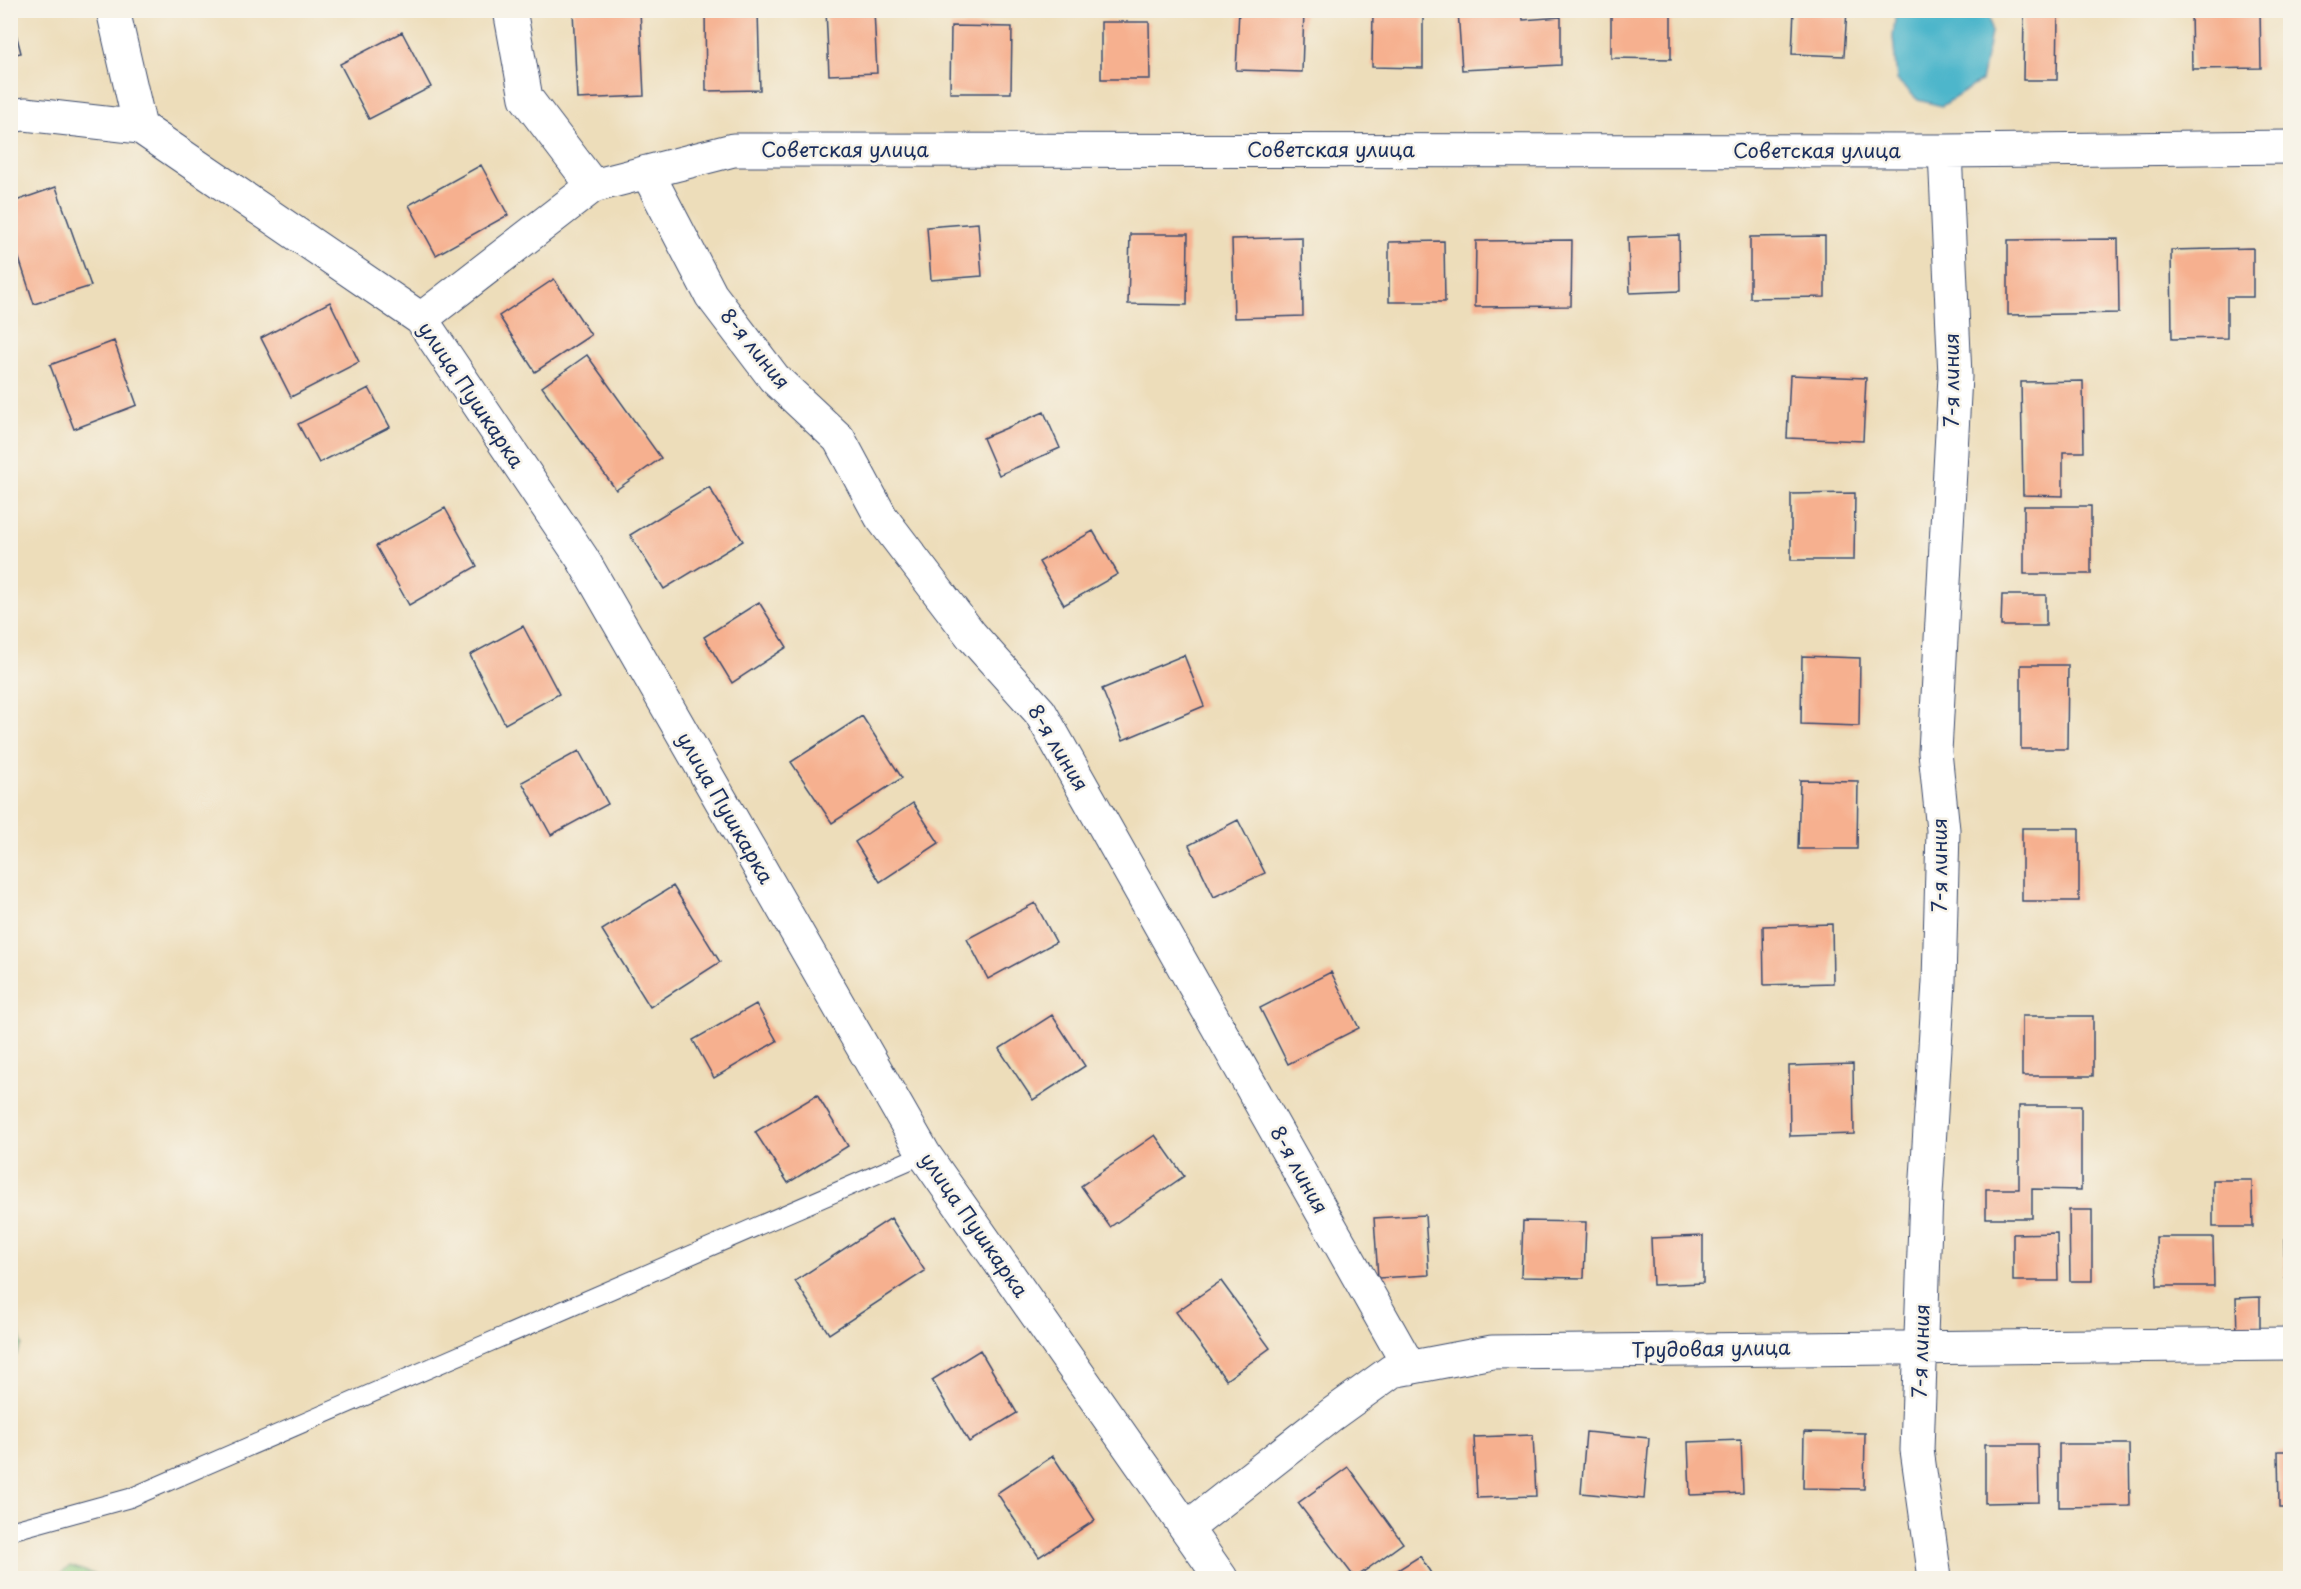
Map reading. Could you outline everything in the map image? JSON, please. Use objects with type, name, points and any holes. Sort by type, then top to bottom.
[{"type":"street","points":[[113,10],[140,127]]},
{"type":"street","points":[[510,10],[526,98],[593,186]]},
{"type":"street","name":"улица Пушкарка","points":[[10,116],[25,114],[140,127],[421,319],[582,558],[924,1154],[1221,1578]]},
{"type":"street","name":"Советская улица","points":[[421,319],[593,186],[733,150],[1945,151],[2290,147]]},
{"type":"street","name":"7-я линия","points":[[1935,1578],[1917,1450],[1926,1194],[1939,982],[1943,830],[1935,753],[1955,376],[1945,151]]},
{"type":"street","name":"8-я линия","points":[[647,172],[711,295],[774,378],[838,439],[881,517],[971,635],[1040,712],[1410,1368]]},
{"type":"street","name":"Трудовая улица","points":[[1187,1528],[1392,1371],[1492,1353],[1922,1346],[2290,1344]]},
{"type":"lane","points":[[10,1531],[130,1498],[924,1154]]},
{"type":"green space","points":[[10,1295],[22,1345],[11,1364],[10,1364]]},
{"type":"green space","points":[[70,1566],[99,1576],[101,1578],[56,1578]]},
{"type":"water","points":[[1896,11],[1989,11],[1991,33],[1981,81],[1942,106],[1918,100],[1897,80],[1893,37]]},
{"type":"building","points":[[10,10],[21,53],[10,55]]},
{"type":"building","points":[[573,10],[640,10],[644,96],[577,99]]},
{"type":"building","points":[[705,10],[758,10],[760,90],[706,91]]},
{"type":"building","points":[[826,10],[874,10],[877,73],[829,75]]},
{"type":"building","points":[[1239,10],[1304,10],[1302,72],[1236,70]]},
{"type":"building","points":[[1458,10],[1522,10],[1523,20],[1561,17],[1561,65],[1462,70]]},
{"type":"building","points":[[1611,10],[1671,10],[1671,59],[1611,58]]},
{"type":"building","points":[[1794,10],[1847,10],[1844,56],[1792,54]]},
{"type":"building","points":[[2191,10],[2260,10],[2261,68],[2192,69]]},
{"type":"building","points":[[1373,12],[1423,12],[1423,68],[1372,67]]},
{"type":"building","points":[[2024,13],[2058,14],[2057,80],[2023,80]]},
{"type":"building","points":[[1101,22],[1149,22],[1150,79],[1101,79]]},
{"type":"building","points":[[951,26],[1012,27],[1011,93],[950,93]]},
{"type":"building","points":[[402,32],[431,87],[369,119],[340,64]]},
{"type":"building","points":[[481,165],[508,215],[436,255],[409,205]]},
{"type":"building","points":[[56,187],[91,286],[34,304],[10,231],[10,203]]},
{"type":"building","points":[[978,223],[982,276],[931,280],[927,227]]},
{"type":"building","points":[[1130,234],[1188,234],[1187,305],[1128,304]]},
{"type":"building","points":[[1679,235],[1680,291],[1630,293],[1628,237]]},
{"type":"building","points":[[1825,236],[1825,297],[1750,298],[1750,237]]},
{"type":"building","points":[[1302,237],[1303,316],[1234,318],[1232,239]]},
{"type":"building","points":[[2118,239],[2119,313],[2008,315],[2008,240]]},
{"type":"building","points":[[1572,240],[1571,306],[1475,307],[1476,241]]},
{"type":"building","points":[[1444,241],[1445,302],[1389,302],[1389,242]]},
{"type":"building","points":[[2253,248],[2253,297],[2227,297],[2227,338],[2172,339],[2171,250]]},
{"type":"building","points":[[554,279],[591,335],[535,372],[499,316]]},
{"type":"building","points":[[330,302],[359,362],[291,397],[261,338]]},
{"type":"building","points":[[114,341],[137,405],[74,429],[50,365]]},
{"type":"building","points":[[587,355],[661,458],[616,490],[542,387]]},
{"type":"building","points":[[1790,375],[1866,378],[1863,441],[1787,438]]},
{"type":"building","points":[[2083,381],[2084,452],[2063,452],[2063,496],[2023,495],[2021,382]]},
{"type":"building","points":[[369,388],[390,427],[319,463],[298,424]]},
{"type":"building","points":[[1044,412],[1060,448],[999,475],[983,438]]},
{"type":"building","points":[[709,487],[743,541],[664,589],[630,535]]},
{"type":"building","points":[[1855,493],[1854,560],[1791,560],[1791,494]]},
{"type":"building","points":[[2024,506],[2091,506],[2091,574],[2024,574]]},
{"type":"building","points":[[445,508],[477,566],[409,605],[376,546]]},
{"type":"building","points":[[1093,531],[1118,574],[1064,605],[1039,562]]},
{"type":"building","points":[[2002,595],[2046,595],[2046,626],[2001,626]]},
{"type":"building","points":[[759,602],[787,647],[732,683],[704,637]]},
{"type":"building","points":[[523,626],[559,694],[505,724],[470,655]]},
{"type":"building","points":[[1184,655],[1204,706],[1123,740],[1102,689]]},
{"type":"building","points":[[1802,656],[1860,658],[1859,726],[1801,724]]},
{"type":"building","points":[[2021,665],[2068,665],[2067,749],[2021,749]]},
{"type":"building","points":[[862,716],[902,778],[832,823],[791,762]]},
{"type":"building","points":[[579,751],[608,804],[551,835],[522,782]]},
{"type":"building","points":[[1800,780],[1858,781],[1857,849],[1798,849]]},
{"type":"building","points":[[913,803],[939,843],[880,882],[855,842]]},
{"type":"building","points":[[1238,820],[1265,873],[1214,897],[1189,845]]},
{"type":"building","points":[[2022,828],[2079,828],[2079,901],[2022,901]]},
{"type":"building","points":[[673,886],[720,962],[650,1007],[602,930]]},
{"type":"building","points":[[1035,903],[1056,942],[988,979],[967,939]]},
{"type":"building","points":[[1832,924],[1833,983],[1764,985],[1763,926]]},
{"type":"building","points":[[1331,972],[1359,1028],[1288,1064],[1260,1008]]},
{"type":"building","points":[[756,1004],[777,1041],[714,1078],[693,1040]]},
{"type":"building","points":[[1052,1015],[1085,1066],[1033,1100],[999,1049]]},
{"type":"building","points":[[2022,1016],[2093,1016],[2093,1076],[2022,1076]]},
{"type":"building","points":[[1853,1064],[1854,1134],[1790,1136],[1789,1066]]},
{"type":"building","points":[[817,1095],[848,1146],[788,1183],[755,1132]]},
{"type":"building","points":[[2019,1106],[2081,1106],[2081,1190],[2032,1189],[2032,1218],[1986,1218],[1986,1189],[2019,1189]]},
{"type":"building","points":[[1155,1135],[1184,1176],[1110,1227],[1081,1186]]},
{"type":"building","points":[[2213,1180],[2252,1180],[2253,1227],[2213,1227]]},
{"type":"building","points":[[2069,1210],[2092,1210],[2092,1281],[2070,1281]]},
{"type":"building","points":[[1425,1215],[1429,1275],[1378,1278],[1374,1218]]},
{"type":"building","points":[[891,1218],[925,1271],[829,1334],[795,1281]]},
{"type":"building","points":[[1523,1221],[1586,1222],[1584,1278],[1521,1277]]},
{"type":"building","points":[[2057,1233],[2058,1281],[2013,1281],[2013,1234]]},
{"type":"building","points":[[1703,1236],[1703,1283],[1653,1285],[1651,1238]]},
{"type":"building","points":[[2156,1237],[2213,1237],[2214,1286],[2157,1286]]},
{"type":"building","points":[[2284,1239],[2290,1239],[2290,1278],[2285,1278]]},
{"type":"building","points":[[1221,1281],[1270,1348],[1226,1380],[1176,1312]]},
{"type":"building","points":[[2260,1297],[2260,1336],[2237,1337],[2236,1298]]},
{"type":"building","points":[[980,1350],[1017,1413],[969,1442],[932,1380]]},
{"type":"building","points":[[1586,1432],[1649,1438],[1644,1499],[1581,1493]]},
{"type":"building","points":[[1804,1432],[1865,1433],[1864,1489],[1803,1488]]},
{"type":"building","points":[[1533,1435],[1536,1496],[1477,1498],[1474,1437]]},
{"type":"building","points":[[1741,1440],[1743,1493],[1690,1495],[1688,1442]]},
{"type":"building","points":[[1985,1444],[2038,1444],[2039,1502],[1985,1503]]},
{"type":"building","points":[[2059,1444],[2129,1444],[2130,1506],[2059,1507]]},
{"type":"building","points":[[2278,1451],[2290,1451],[2290,1508],[2279,1508]]},
{"type":"building","points":[[1053,1456],[1095,1520],[1039,1557],[997,1493]]},
{"type":"building","points":[[1348,1467],[1403,1543],[1355,1578],[1298,1503]]},
{"type":"building","points":[[1420,1556],[1434,1578],[1385,1578]]}]
